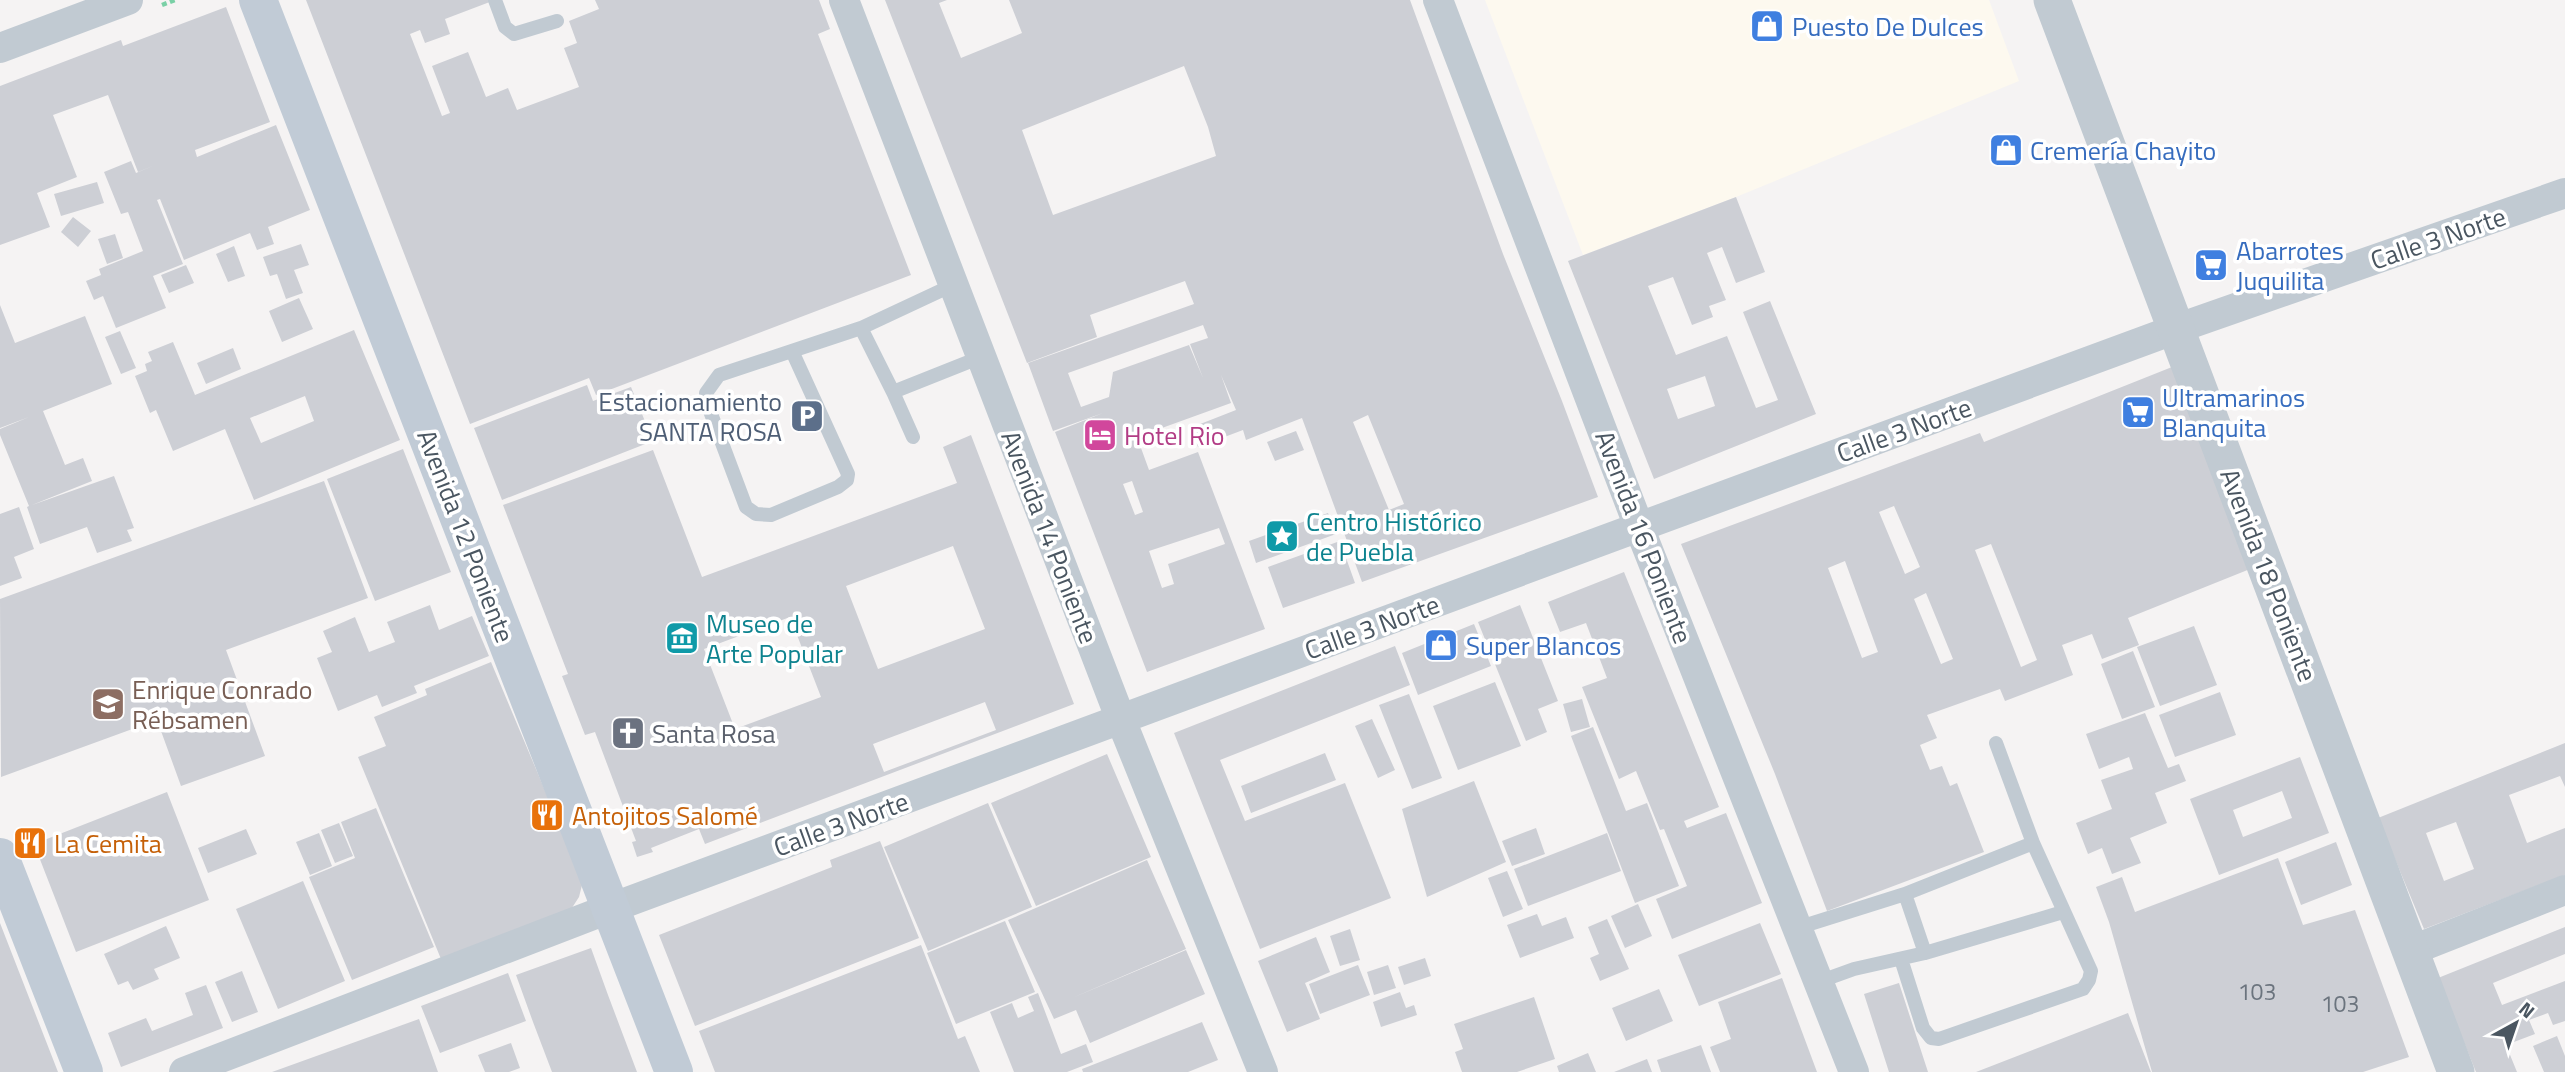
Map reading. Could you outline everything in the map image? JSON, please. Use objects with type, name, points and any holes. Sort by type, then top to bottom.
[{"type":"main road","name":"Avenida 12 Poniente","points":[[258,0],[674,1072]]},
{"type":"main road","points":[[0,857],[84,1072]]},
{"type":"street","points":[[0,48],[128,0]]},
{"type":"street","name":"Avenida 14 Poniente","points":[[844,0],[1121,720],[1263,1072]]},
{"type":"street","name":"Avenida 16 Poniente","points":[[1438,0],[1639,527],[1854,1072]]},
{"type":"street","name":"Avenida 18 Poniente","points":[[2052,0],[2456,1072]]},
{"type":"street","name":"Calle 3 Norte","points":[[184,1072],[611,908],[1639,527],[2176,330],[2565,193]]},
{"type":"street","points":[[2410,951],[2565,890]]},
{"type":"lane","points":[[495,0],[505,27],[514,34],[557,21]]},
{"type":"lane","points":[[792,351],[848,474],[847,480],[838,487],[771,515],[756,514],[746,507],[708,403],[706,393],[719,375],[861,328],[953,285]]},
{"type":"lane","points":[[861,328],[913,437]]},
{"type":"lane","points":[[893,391],[981,357]]},
{"type":"lane","points":[[1901,959],[1923,1028],[1931,1038],[1939,1039],[2083,989],[2089,980],[2091,971],[2033,844],[1996,743]]},
{"type":"lane","points":[[1797,928],[1905,894],[2033,844]]},
{"type":"lane","points":[[1905,894],[1925,953]]},
{"type":"lane","points":[[1818,982],[1854,969],[1925,953],[2063,912]]},
{"type":"shaded area","points":[[1485,0],[1989,0],[2019,81],[1736,197],[1583,255]]},
{"type":"building","points":[[306,0],[495,0],[445,19],[450,34],[425,43],[420,30],[410,34],[442,116],[450,113],[432,66],[468,52],[486,97],[508,88],[517,110],[579,87],[564,48],[577,43],[569,21],[599,9],[595,0],[819,0],[830,29],[818,34],[911,275],[596,395],[589,378],[470,424]]},
{"type":"building","points":[[885,0],[947,0],[939,3],[961,58],[1022,33],[1009,0],[1410,0],[1503,254],[1598,497],[1362,582],[1302,418],[1246,440],[1243,430],[1198,447],[1190,428],[1236,410],[1221,375],[1231,403],[1137,437],[1149,470],[1198,452],[1265,629],[1147,672],[1055,432],[1103,413],[1053,431],[1028,363],[1194,304],[1185,281],[1090,315],[1097,337],[1027,363]],"holes":[[[1184,66],[1208,127],[1216,156],[1053,215],[1022,130]],[[1203,325],[1208,338],[1190,344],[1203,378],[1189,345],[1113,372],[1109,397],[1081,407],[1068,373]],[[1368,415],[1404,504],[1389,510],[1353,422]],[[1132,481],[1143,512],[1135,515],[1123,484]],[[1219,528],[1225,544],[1168,564],[1174,584],[1162,588],[1149,551]]]},
{"type":"building","points":[[226,7],[270,122],[195,150],[197,157],[276,125],[310,210],[268,227],[274,244],[257,250],[250,233],[184,260],[160,199],[157,200],[183,264],[153,276],[166,308],[116,328],[103,296],[94,300],[86,281],[101,275],[99,269],[143,251],[128,212],[121,214],[104,172],[131,161],[136,173],[155,165],[138,172],[108,95],[53,115],[77,177],[37,193],[50,227],[0,245],[0,86],[121,40],[123,46]]},
{"type":"building","points":[[97,182],[104,203],[61,216],[54,194]]},
{"type":"building","points":[[1736,197],[1765,272],[1736,283],[1722,247],[1707,253],[1726,300],[1709,306],[1713,317],[1692,325],[1673,277],[1648,286],[1676,355],[1727,336],[1756,408],[1778,400],[1743,312],[1770,301],[1816,414],[1654,479],[1568,261]],"holes":[[[1705,376],[1715,406],[1678,419],[1667,389]]]},
{"type":"building","points":[[73,217],[91,231],[78,247],[61,232]]},
{"type":"building","points":[[115,234],[123,258],[107,264],[98,239]]},
{"type":"building","points":[[301,244],[309,265],[294,270],[303,293],[286,299],[277,274],[270,276],[263,257]]},
{"type":"building","points":[[234,246],[245,276],[228,282],[216,254]]},
{"type":"building","points":[[186,265],[194,283],[169,293],[161,275]]},
{"type":"building","points":[[299,298],[313,329],[282,342],[269,311]]},
{"type":"building","points":[[0,305],[15,343],[85,316],[112,384],[43,411],[65,465],[83,458],[92,481],[32,505],[114,476],[134,528],[127,530],[132,541],[97,553],[87,527],[40,544],[27,507],[29,506],[0,435],[0,429],[29,417],[0,428]]},
{"type":"building","points":[[354,330],[400,440],[254,500],[225,429],[173,451],[156,410],[150,413],[135,376],[147,371],[145,364],[152,361],[148,352],[173,342],[195,395]],"holes":[[[305,396],[314,421],[261,443],[250,418]]]},
{"type":"building","points":[[120,331],[136,368],[121,374],[105,337]]},
{"type":"building","points":[[233,348],[241,369],[206,384],[197,363]]},
{"type":"building","points":[[2172,367],[2250,569],[2128,618],[2139,645],[2102,659],[2092,634],[2062,645],[2073,675],[2005,701],[2000,689],[1927,715],[1937,738],[1920,745],[1930,770],[1942,766],[1950,786],[1957,783],[1984,852],[1827,911],[1775,774],[1681,544],[1980,433],[1984,442]],"holes":[[[1894,506],[1920,567],[1905,574],[1879,512]],[[1991,544],[2037,660],[2021,667],[1975,550]],[[1845,561],[1878,652],[1862,658],[1828,568]],[[1926,593],[1953,659],[1941,664],[1914,599]]]},
{"type":"building","points":[[587,385],[593,401],[631,387],[653,441],[502,500],[474,428]]},
{"type":"building","points":[[1296,431],[1304,450],[1275,461],[1267,442]]},
{"type":"building","name":"Museo de Arte Popular","points":[[971,435],[1074,704],[705,844],[699,829],[651,848],[653,852],[637,857],[632,842],[636,841],[595,732],[585,735],[562,676],[568,674],[503,505],[653,450],[702,577],[957,483],[943,447]],"holes":[[[953,546],[985,629],[878,669],[846,586]],[[790,617],[821,697],[735,729],[704,649]],[[985,702],[996,730],[884,772],[873,744]]]},
{"type":"building","points":[[403,449],[451,572],[375,601],[327,479]]},
{"type":"building","points":[[324,481],[368,598],[226,650],[265,756],[181,786],[157,720],[1,777],[0,599]]},
{"type":"building","points":[[19,507],[34,549],[14,557],[22,578],[0,586],[0,514]]},
{"type":"building","points":[[1328,513],[1336,534],[1256,563],[1249,541]]},
{"type":"building","points":[[1340,541],[1355,583],[1283,608],[1268,567]]},
{"type":"building","points":[[1624,572],[1719,807],[1684,821],[1687,828],[1726,813],[1762,903],[1672,939],[1656,899],[1687,886],[1636,771],[1619,779],[1582,687],[1607,678],[1586,623],[1560,632],[1548,602]]},
{"type":"building","points":[[430,605],[439,630],[472,616],[489,656],[414,686],[417,693],[382,707],[377,695],[338,711],[317,658],[332,652],[323,631],[355,617],[369,652],[395,642],[387,622]]},
{"type":"building","points":[[1520,605],[1558,701],[1538,709],[1547,732],[1526,741],[1478,622]]},
{"type":"building","points":[[1474,624],[1491,666],[1418,695],[1402,653]]},
{"type":"building","points":[[2194,626],[2217,685],[2160,706],[2137,647]]},
{"type":"building","points":[[1395,646],[1410,685],[1220,760],[1245,821],[1345,783],[1391,898],[1260,949],[1174,733]]},
{"type":"building","points":[[2133,651],[2155,707],[2122,719],[2101,664]]},
{"type":"building","points":[[491,662],[583,881],[579,897],[568,914],[441,959],[358,757],[386,746],[374,717],[427,695],[425,689]]},
{"type":"building","points":[[1495,682],[1521,746],[1458,770],[1433,706]]},
{"type":"building","points":[[2220,692],[2236,735],[2175,757],[2159,715]]},
{"type":"building","points":[[1409,694],[1442,778],[1412,789],[1379,705]]},
{"type":"building","points":[[1582,699],[1590,727],[1571,732],[1563,704]]},
{"type":"building","points":[[2145,713],[2168,768],[2179,764],[2186,781],[2155,793],[2167,823],[2130,838],[2141,863],[2112,874],[2102,848],[2088,854],[2076,823],[2112,809],[2101,780],[2133,769],[2129,757],[2099,769],[2086,734]]},
{"type":"building","points":[[1372,719],[1395,770],[1378,778],[1355,726]]},
{"type":"building","points":[[1593,727],[1626,811],[1647,803],[1679,886],[1635,903],[1571,736]]},
{"type":"building","points":[[2565,743],[2565,787],[2560,776],[2509,795],[2527,843],[2565,828],[2565,875],[2424,929],[2378,818]],"holes":[[[2456,822],[2474,869],[2444,881],[2426,833]]]},
{"type":"building","points":[[1325,753],[1336,780],[1251,813],[1241,786]]},
{"type":"building","points":[[1107,754],[1151,857],[1036,906],[991,803]]},
{"type":"building","points":[[2300,757],[2329,833],[2219,875],[2190,799]],"holes":[[[2282,791],[2292,818],[2243,837],[2233,810]]]},
{"type":"building","points":[[1474,781],[1506,862],[1427,897],[1402,809]]},
{"type":"building","points":[[167,792],[209,900],[76,952],[34,844]]},
{"type":"building","points":[[988,803],[1032,907],[928,951],[884,847]]},
{"type":"building","points":[[376,808],[434,947],[352,980],[309,877],[355,858],[341,822]]},
{"type":"building","points":[[339,823],[353,856],[335,863],[321,830]]},
{"type":"building","points":[[1536,828],[1545,854],[1512,866],[1502,841]]},
{"type":"building","points":[[246,829],[257,854],[208,873],[198,848]]},
{"type":"building","points":[[319,833],[332,866],[310,875],[296,842]]},
{"type":"building","points":[[1607,833],[1621,871],[1528,906],[1514,869]]},
{"type":"building","points":[[880,841],[919,938],[695,1026],[659,935],[832,867],[830,860]]},
{"type":"building","points":[[2336,842],[2352,885],[2301,905],[2285,862]]},
{"type":"building","points":[[2278,858],[2303,925],[2355,910],[2409,1057],[2363,1072],[2152,1072],[2109,922],[2096,887],[2122,877],[2135,912]]},
{"type":"building","points":[[1147,860],[1186,949],[1072,998],[1186,950],[1205,994],[1090,1043],[1076,1010],[1054,1019],[1008,920]]},
{"type":"building","points":[[1507,871],[1523,909],[1503,917],[1488,878]]},
{"type":"building","points":[[303,881],[345,981],[278,1009],[236,909]]},
{"type":"building","points":[[1638,904],[1652,936],[1625,948],[1611,916]]},
{"type":"building","points":[[1537,914],[1542,926],[1566,917],[1574,938],[1520,958],[1507,925]]},
{"type":"building","points":[[1607,919],[1629,969],[1600,981],[1590,958],[1599,954],[1588,927]]},
{"type":"building","points":[[1005,921],[1035,992],[956,1024],[927,953]]},
{"type":"building","points":[[0,923],[58,1072],[0,1072]]},
{"type":"building","points":[[1760,923],[1781,974],[1699,1006],[1678,955]]},
{"type":"building","points":[[166,926],[180,958],[154,969],[159,979],[133,990],[128,981],[118,985],[104,954]]},
{"type":"building","points":[[2565,927],[2565,954],[2493,983],[2502,1005],[2565,981],[2565,1021],[2553,1025],[2548,1013],[2529,1020],[2535,1034],[2506,1045],[2517,1072],[2476,1072],[2438,978]]},
{"type":"building","points":[[1350,929],[1360,960],[1340,966],[1330,936]]},
{"type":"building","points":[[1316,937],[1330,972],[1305,983],[1320,1019],[1287,1032],[1258,961]]},
{"type":"building","points":[[921,945],[958,1039],[965,1036],[980,1072],[715,1072],[699,1031]]},
{"type":"building","points":[[591,948],[637,1072],[552,1072],[533,1022],[516,975]]},
{"type":"building","points":[[1425,958],[1431,976],[1404,985],[1398,967]]},
{"type":"building","points":[[1358,965],[1370,995],[1320,1014],[1309,984]]},
{"type":"building","points":[[1388,965],[1396,988],[1374,995],[1367,972]]},
{"type":"building","points":[[242,971],[258,1012],[232,1022],[215,982]]},
{"type":"building","points":[[508,973],[526,1021],[440,1053],[421,1006]]},
{"type":"building","points":[[1782,978],[1817,1072],[1720,1072],[1710,1047],[1731,1039],[1718,1002]]},
{"type":"building","points":[[1899,983],[1928,1072],[1889,1072],[1864,994]]},
{"type":"building","points":[[206,985],[223,1028],[121,1067],[108,1033],[146,1018],[152,1031],[193,1015],[185,993]]},
{"type":"building","points":[[1659,989],[1673,1021],[1626,1041],[1612,1008]]},
{"type":"building","points":[[1400,992],[1406,1008],[1414,1005],[1417,1015],[1381,1027],[1373,1002]]},
{"type":"building","points":[[1038,993],[1061,1054],[1086,1044],[1093,1062],[1067,1072],[1014,1072],[990,1012],[1012,1003],[1018,1018],[1034,1011],[1028,997]]},
{"type":"building","points":[[1534,997],[1555,1059],[1517,1072],[1462,1072],[1455,1052],[1463,1049],[1454,1024]]},
{"type":"building","points":[[2128,1013],[2151,1072],[1976,1072]]},
{"type":"building","points":[[419,1019],[438,1072],[272,1072]]},
{"type":"building","points":[[1202,1022],[1218,1060],[1188,1072],[1083,1072],[1082,1069]]},
{"type":"building","points":[[2557,1036],[2565,1056],[2565,1072],[2544,1072],[2533,1046]]},
{"type":"building","points":[[511,1043],[520,1068],[509,1072],[485,1072],[478,1055]]},
{"type":"building","points":[[1701,1045],[1711,1072],[1661,1072],[1657,1060]]},
{"type":"building","points":[[1588,1053],[1596,1072],[1559,1072],[1557,1066]]},
{"type":"building","points":[[1647,1059],[1652,1072],[1614,1072]]},
{"type":"place","name":"Puesto De Dulces","points":[[1767,26]]},
{"type":"place","name":"Cremería Chayito","points":[[2006,150]]},
{"type":"place","name":"Abarrotes Juquilita","points":[[2211,265]]},
{"type":"place","name":"Ultramarinos Blanquita","points":[[2138,412]]},
{"type":"place","name":"Estacionamiento SANTA ROSA","points":[[807,416]]},
{"type":"place","name":"Hotel Rio","points":[[1100,435]]},
{"type":"place","name":"Centro Histórico de Puebla","points":[[1282,536]]},
{"type":"place","name":"Museo de Arte Popular","points":[[682,638]]},
{"type":"place","name":"Super Blancos","points":[[1441,645]]},
{"type":"place","name":"Enrique Conrado Rébsamen","points":[[108,704]]},
{"type":"place","name":"Santa Rosa","points":[[628,733]]},
{"type":"place","name":"Antojitos Salomé","points":[[547,815]]},
{"type":"place","name":"La Cemita","points":[[30,843]]}]
